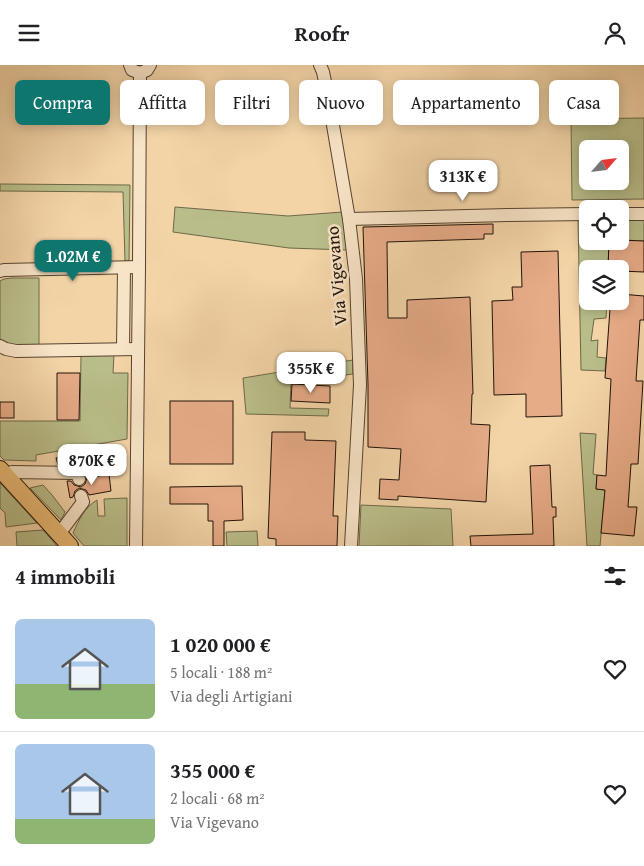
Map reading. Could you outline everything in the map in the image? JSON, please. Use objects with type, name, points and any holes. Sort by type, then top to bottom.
[{"type":"main road","points":[[3,473],[65,540]]},
{"type":"street","points":[[136,546],[139,267],[135,69],[147,70],[150,65]]},
{"type":"street","name":"Via Vigevano","points":[[320,65],[328,96],[350,219],[355,265],[360,398],[351,546]]},
{"type":"street","points":[[350,219],[579,214]]},
{"type":"street","points":[[629,214],[644,214]]},
{"type":"street","points":[[123,349],[124,267]]},
{"type":"street","points":[[0,271],[139,267]]},
{"type":"street","points":[[0,346],[16,351],[138,349]]},
{"type":"street","points":[[3,473],[77,473],[78,479]]},
{"type":"street","points":[[65,540],[83,502],[82,496]]},
{"type":"green space","points":[[619,118],[644,118],[644,199],[572,200],[571,125],[619,125]]},
{"type":"green space","points":[[0,184],[130,185],[129,261],[125,261],[123,192],[0,191]]},
{"type":"green space","points":[[175,207],[288,216],[343,212],[347,250],[289,248],[173,232]]},
{"type":"green space","points":[[578,220],[579,250],[609,250],[608,260],[579,260],[579,270]]},
{"type":"green space","points":[[629,220],[644,220],[644,241],[629,240]]},
{"type":"green space","points":[[11,278],[39,278],[39,345],[12,345],[0,340],[0,281]]},
{"type":"green space","points":[[580,310],[606,310],[606,318],[594,319],[591,341],[598,340],[597,357],[606,358],[605,371],[581,370]]},
{"type":"green space","points":[[81,355],[114,355],[113,373],[128,373],[127,439],[36,455],[36,461],[4,460],[0,456],[0,421],[80,421]]},
{"type":"green space","points":[[353,360],[353,374],[291,382],[290,408],[329,409],[328,416],[246,414],[243,378]]},
{"type":"green space","points":[[580,433],[596,434],[593,474],[597,475],[596,489],[605,490],[600,546],[587,546]]},
{"type":"green space","points":[[0,483],[37,523],[6,527],[5,513],[0,508]]},
{"type":"green space","points":[[43,485],[65,512],[61,520],[30,488]]},
{"type":"green space","points":[[127,498],[127,546],[84,546],[73,533],[85,511],[97,500],[98,516],[105,516],[104,499]]},
{"type":"green space","points":[[361,505],[451,509],[453,546],[359,546]]},
{"type":"green space","points":[[43,530],[57,546],[17,546],[16,532]]},
{"type":"green space","points":[[257,531],[258,546],[227,546],[226,532]]},
{"type":"building","points":[[493,224],[493,234],[484,234],[484,239],[387,242],[388,318],[407,318],[407,300],[470,297],[473,394],[471,424],[490,425],[486,502],[398,496],[398,500],[379,499],[380,479],[399,480],[401,449],[368,447],[363,227]]},
{"type":"building","points":[[629,240],[644,241],[644,272],[629,271],[629,260],[608,260],[609,250],[629,250]]},
{"type":"building","points":[[558,251],[562,416],[526,417],[526,394],[494,395],[492,301],[513,300],[512,287],[522,287],[521,252]]},
{"type":"building","points":[[629,295],[644,296],[644,320],[640,320],[636,381],[643,381],[638,464],[631,464],[628,507],[637,507],[634,536],[601,533],[605,490],[596,489],[597,475],[606,476],[611,379],[605,378],[610,310],[629,310]]},
{"type":"building","points":[[57,373],[80,373],[79,420],[57,420]]},
{"type":"building","points":[[292,384],[330,386],[330,403],[291,401]]},
{"type":"building","points":[[170,401],[233,401],[233,464],[170,464]]},
{"type":"building","points":[[0,402],[14,402],[14,418],[0,418]]},
{"type":"building","points":[[272,432],[305,432],[305,440],[336,441],[333,516],[338,516],[337,546],[276,546],[276,539],[268,538]]},
{"type":"building","points":[[87,452],[89,462],[58,465],[56,458]]},
{"type":"building","points":[[550,465],[552,507],[556,507],[556,517],[553,517],[554,546],[471,546],[470,536],[533,534],[530,466]]},
{"type":"building","points":[[109,474],[111,491],[89,495],[86,490],[79,488],[75,491],[73,497],[70,498],[67,481],[71,481],[74,485],[81,487],[85,484],[87,478]]},
{"type":"building","points":[[242,486],[243,520],[224,521],[224,546],[213,546],[213,521],[208,521],[208,504],[170,504],[170,487]]}]
